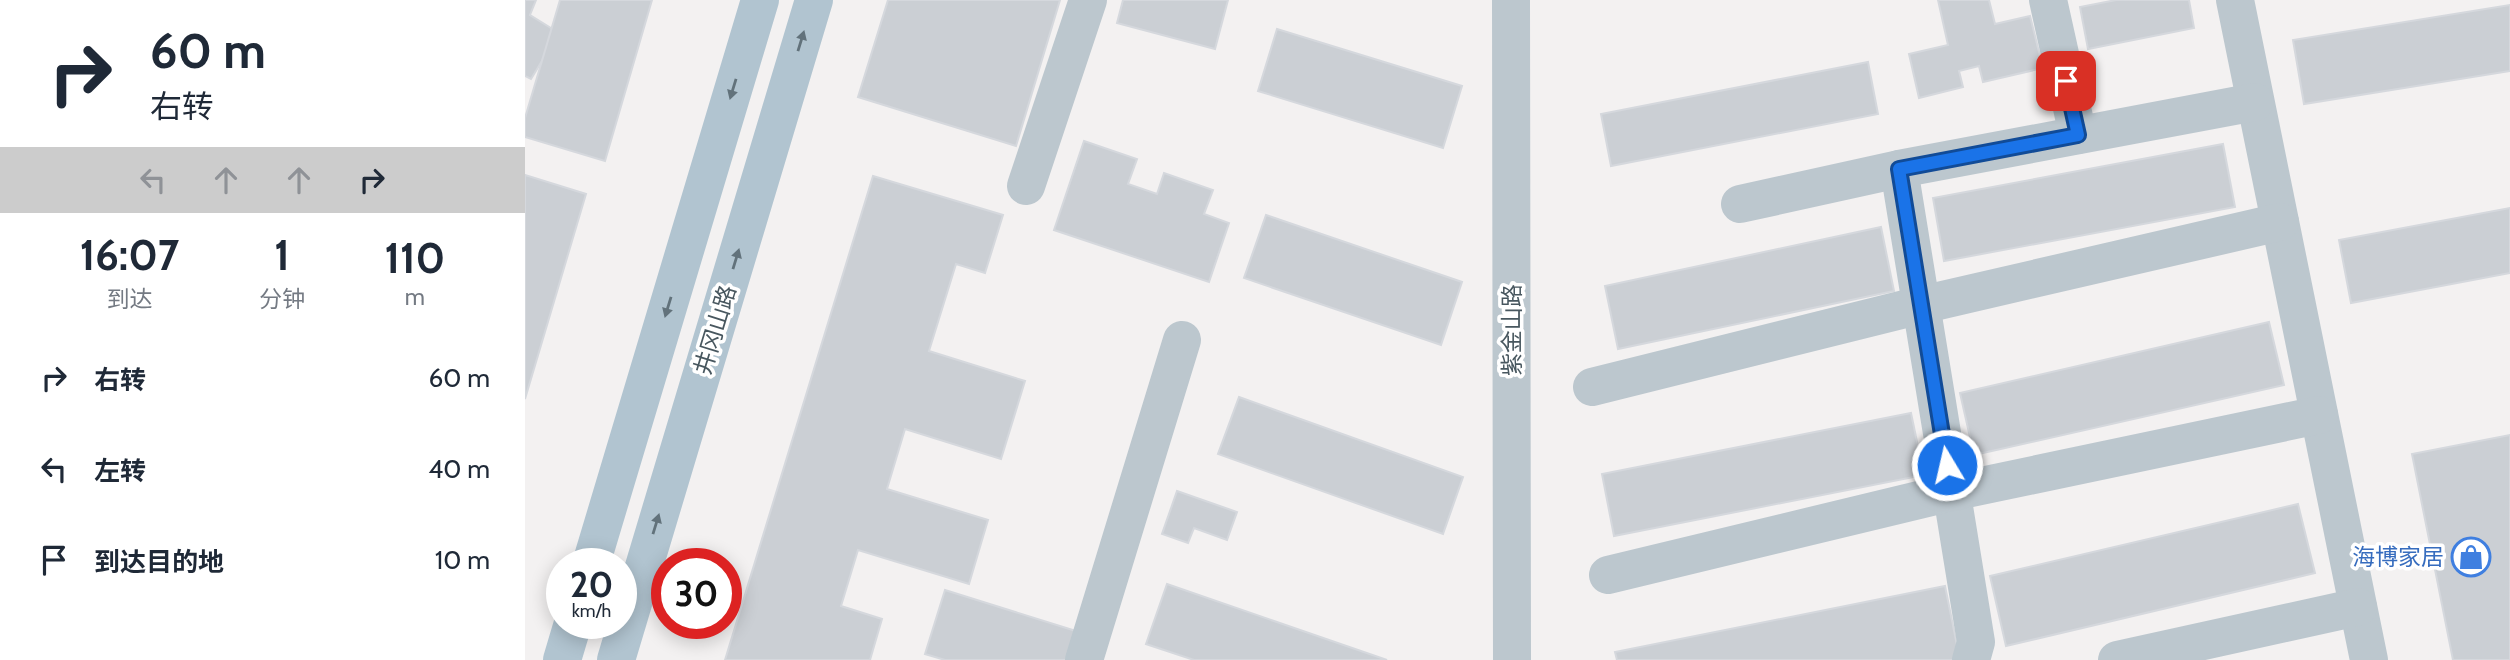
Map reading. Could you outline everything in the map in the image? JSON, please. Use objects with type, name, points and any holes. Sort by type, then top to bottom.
[{"type":"main road","points":[[596,548],[760,0]]},
{"type":"main road","name":"井冈山路","points":[[616,660],[814,0]]},
{"type":"main road","points":[[562,660],[568,639]]},
{"type":"street","points":[[1026,186],[1088,0]]},
{"type":"street","name":"紫金山路","points":[[1511,0],[1512,660]]},
{"type":"street","points":[[2048,0],[2078,135]]},
{"type":"street","points":[[2235,0],[2369,660]]},
{"type":"street","points":[[1741,204],[1899,169],[2255,102]]},
{"type":"street","points":[[1899,169],[1976,642],[1972,660]]},
{"type":"street","points":[[1592,387],[1921,305],[2280,222]]},
{"type":"street","points":[[1084,660],[1182,340]]},
{"type":"street","points":[[1608,576],[1952,492],[2319,415]]},
{"type":"street","points":[[2117,660],[2358,607]]},
{"type":"building","points":[[525,0],[536,0],[530,15],[559,33],[531,79],[525,76]]},
{"type":"building","points":[[560,0],[652,0],[605,161],[525,137],[525,118]]},
{"type":"building","points":[[888,0],[1060,0],[1016,146],[858,97]]},
{"type":"building","points":[[1123,0],[1228,0],[1215,49],[1117,23]]},
{"type":"building","points":[[1938,0],[1989,0],[1995,24],[2030,16],[2043,68],[1983,82],[1979,66],[1959,71],[1963,87],[1919,98],[1909,54],[1948,45]]},
{"type":"building","points":[[2116,0],[2189,0],[2194,28],[2088,49],[2080,7]]},
{"type":"building","points":[[2510,5],[2510,71],[2304,104],[2293,40]]},
{"type":"building","points":[[1277,29],[1462,86],[1443,148],[1258,91]]},
{"type":"building","points":[[1868,62],[1878,114],[1611,166],[1601,114]]},
{"type":"building","points":[[1084,141],[1137,159],[1128,184],[1157,194],[1164,173],[1213,190],[1204,214],[1229,223],[1209,282],[1054,230]]},
{"type":"building","points":[[2223,144],[2235,207],[1944,261],[1933,198]]},
{"type":"building","points":[[525,175],[586,194],[525,399]]},
{"type":"building","points":[[873,176],[1003,215],[985,273],[956,264],[929,351],[1025,381],[1001,459],[905,429],[887,489],[988,520],[969,584],[858,550],[841,606],[882,619],[870,660],[725,660],[731,639],[742,639],[742,604]]},
{"type":"building","points":[[2510,208],[2510,273],[2351,303],[2339,240]]},
{"type":"building","points":[[1266,215],[1462,282],[1441,345],[1244,278]]},
{"type":"building","points":[[1881,227],[1894,291],[1618,349],[1605,286]]},
{"type":"building","points":[[2269,322],[2284,385],[1974,455],[1960,393]]},
{"type":"building","points":[[1239,397],[1463,477],[1443,534],[1218,454]]},
{"type":"building","points":[[1911,413],[1924,475],[1614,536],[1602,474]]},
{"type":"building","name":"海博家居","points":[[2510,435],[2510,660],[2453,660],[2412,454]]},
{"type":"building","points":[[1177,491],[1237,512],[1227,540],[1194,528],[1188,543],[1162,534]]},
{"type":"building","points":[[2298,504],[2315,573],[2006,646],[1990,576]]},
{"type":"building","points":[[1167,584],[1387,660],[1194,660],[1146,644]]},
{"type":"building","points":[[1945,586],[1960,660],[1617,660],[1615,652]]},
{"type":"building","points":[[945,590],[1079,632],[1070,660],[945,660],[925,654]]},
{"type":"place","name":"海博家居","points":[[2471,557]]},
{"type":"route","points":[[1947,465],[1899,169],[2078,135],[2066,81]]}]
